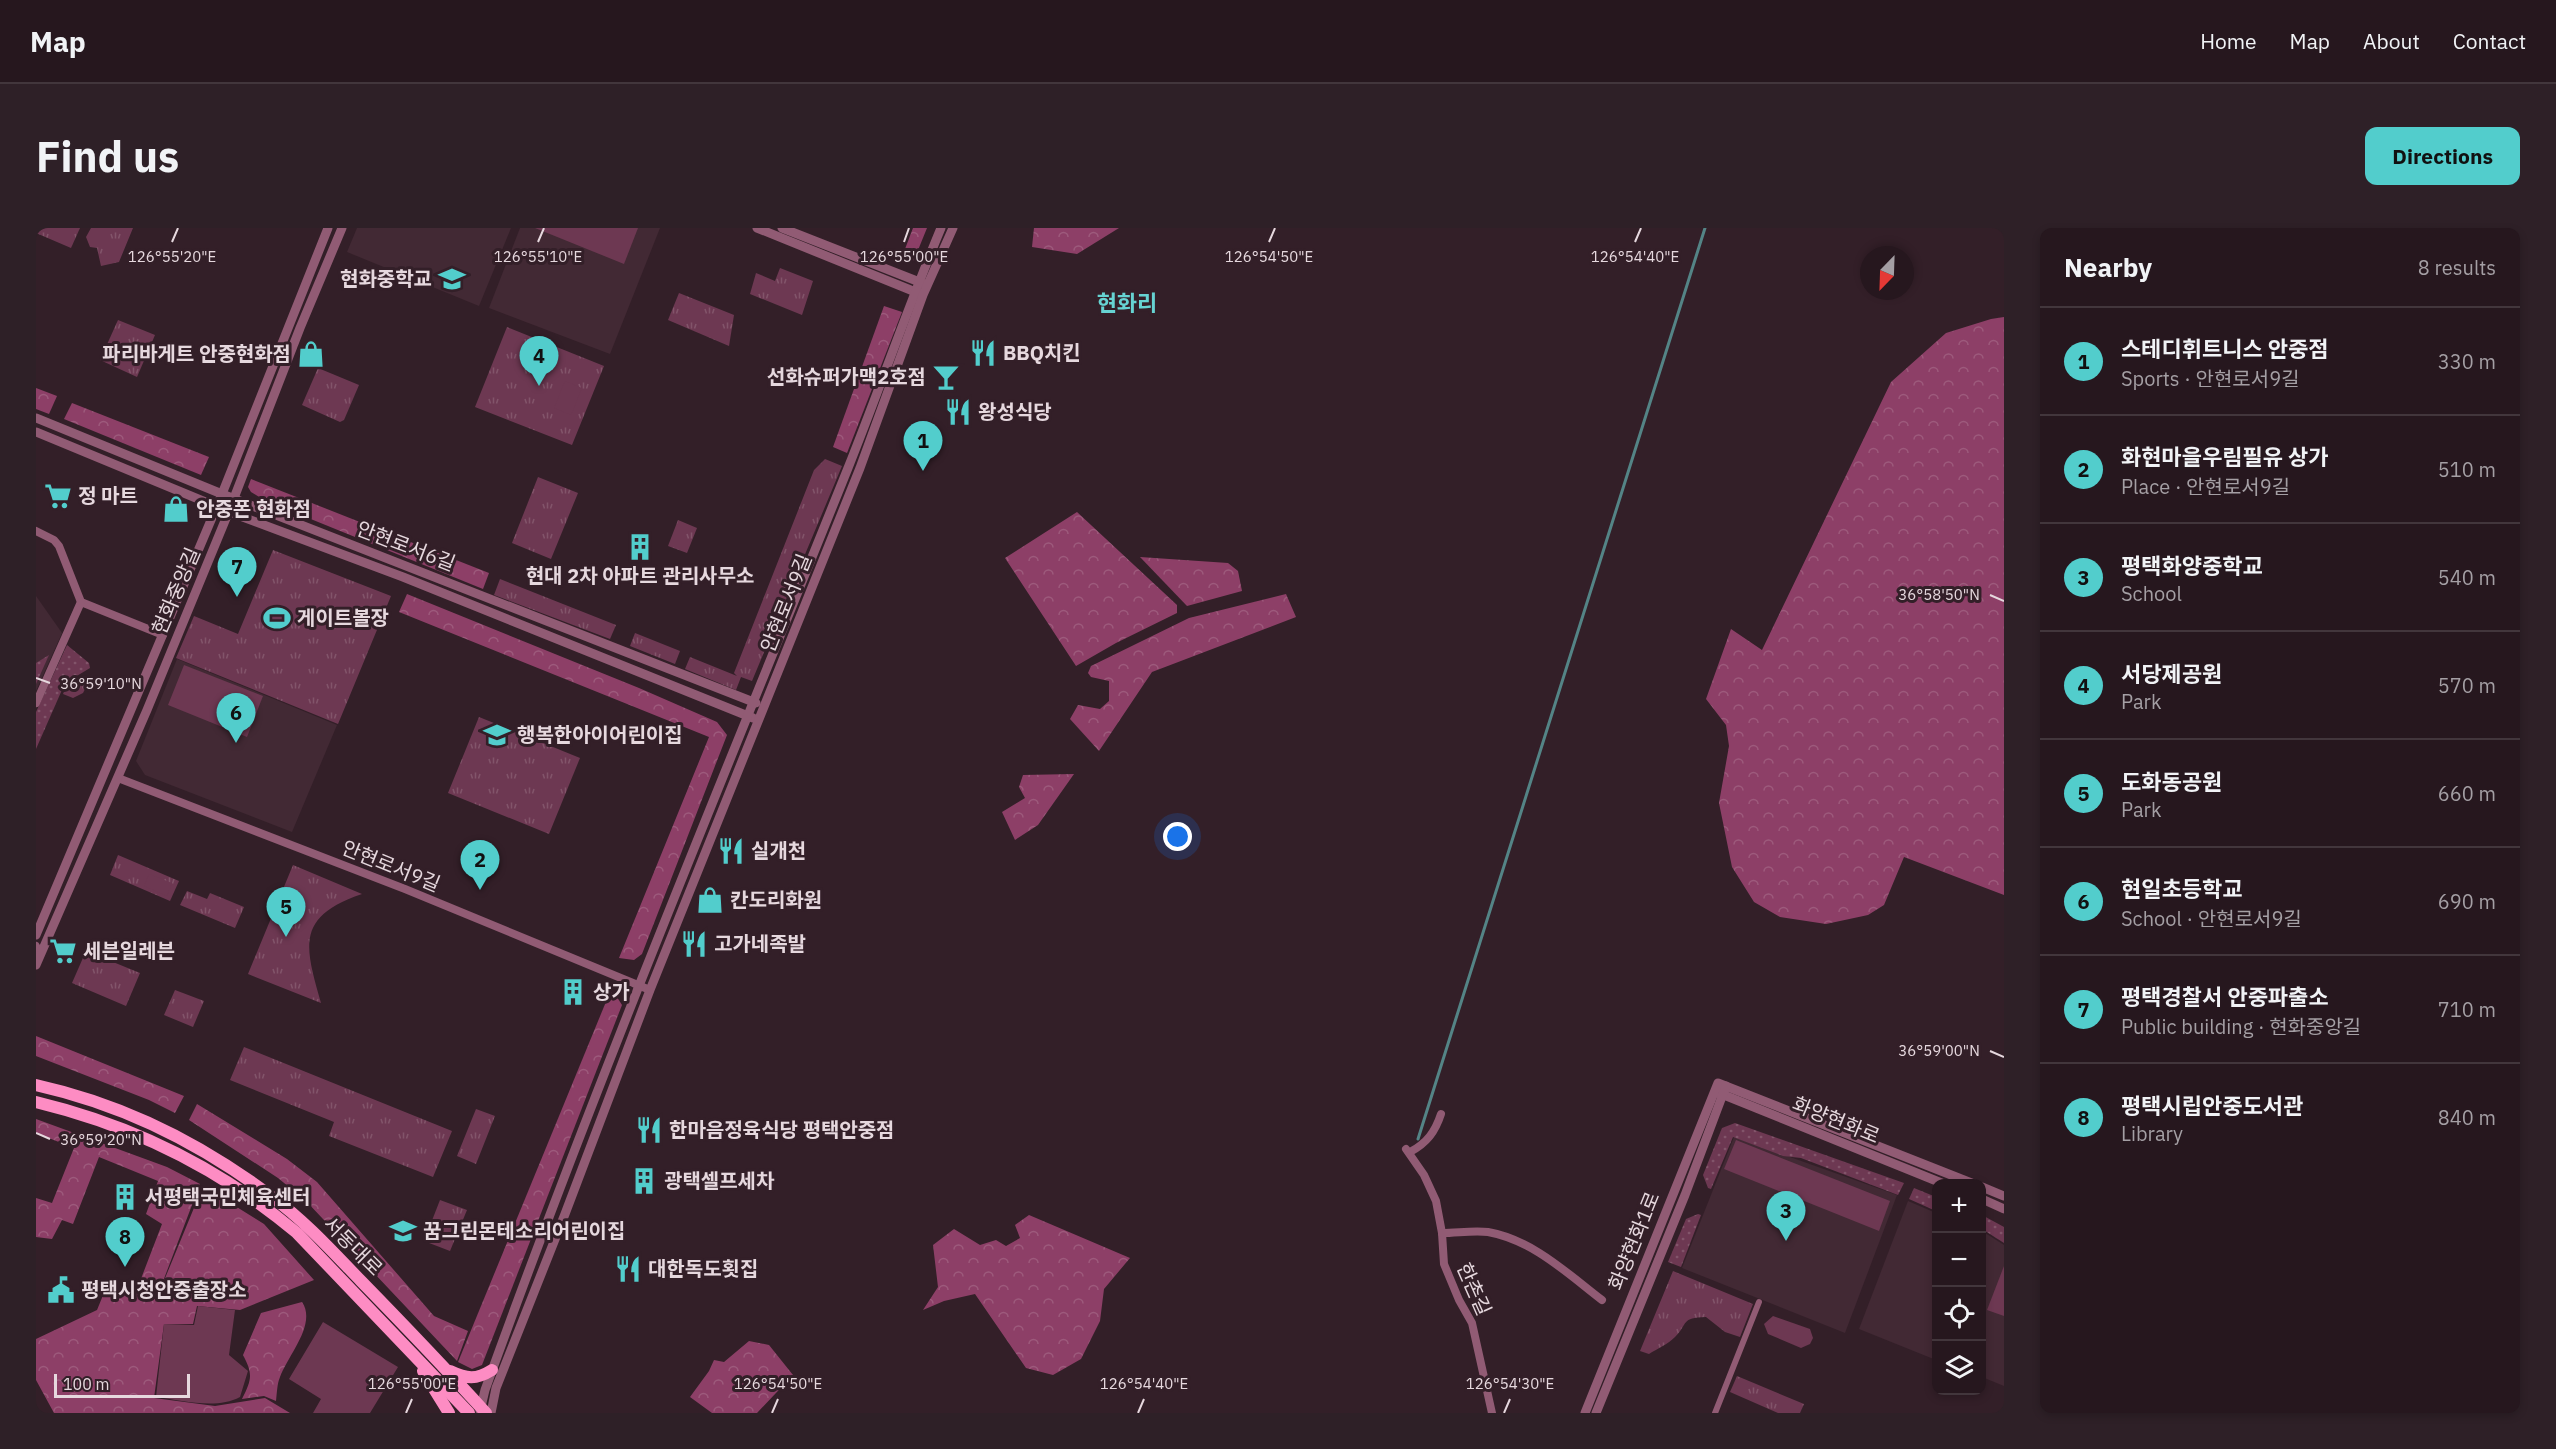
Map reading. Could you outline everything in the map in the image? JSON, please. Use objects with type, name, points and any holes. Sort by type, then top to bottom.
[{"type":"main road","name":"서동대로","points":[[36,1085],[86,1098],[139,1118],[193,1145],[273,1197],[328,1248],[444,1368],[481,1412]]},
{"type":"main road","name":"서동대로","points":[[36,1102],[95,1118],[141,1136],[184,1156],[269,1209],[297,1233],[414,1354],[481,1412]]},
{"type":"main road","points":[[414,1354],[449,1413]]},
{"type":"main road","points":[[444,1368],[470,1379],[492,1370]]},
{"type":"street","points":[[36,934],[222,494],[328,228]]},
{"type":"street","name":"현화중앙길","points":[[36,965],[38,950],[118,778],[229,512],[300,328],[342,228]]},
{"type":"street","points":[[481,1412],[492,1370],[553,1207],[645,988],[752,701],[919,293],[757,228]]},
{"type":"street","points":[[782,228],[923,284],[941,228]]},
{"type":"street","name":"안현로서9길","points":[[481,1412],[496,1388],[645,988],[764,706],[860,468],[919,293],[953,228]]},
{"type":"street","name":"안현로서6길","points":[[36,418],[234,499],[764,706]]},
{"type":"street","name":"안현로서6길","points":[[36,432],[229,512],[403,577],[758,720]]},
{"type":"street","points":[[36,531],[54,540],[59,546],[81,602],[36,703]]},
{"type":"street","points":[[81,602],[163,635]]},
{"type":"street","points":[[105,773],[118,778]]},
{"type":"street","name":"안현로서9길","points":[[118,778],[405,890],[645,988]]},
{"type":"street","points":[[1720,1089],[1961,1179]]},
{"type":"street","name":"화양현화로","points":[[1720,1089],[1932,1179]]},
{"type":"street","name":"화양현화1로","points":[[1585,1413],[1720,1089]]},
{"type":"street","name":"화양현화1로","points":[[1596,1413],[1685,1195],[1720,1089]]},
{"type":"street","name":"한촌길","points":[[1441,1114],[1437,1127],[1428,1140],[1408,1150],[1436,1201],[1442,1233],[1444,1264],[1459,1300],[1472,1323],[1492,1413]]},
{"type":"street","points":[[1986,1189],[2004,1196]]},
{"type":"street","points":[[1986,1201],[2004,1209]]},
{"type":"street","points":[[1442,1233],[1486,1232],[1510,1238],[1541,1253],[1602,1300]]},
{"type":"street","points":[[1715,1413],[1759,1302]]},
{"type":"shaded area","name":"현화중학교","points":[[357,228],[511,228],[479,306],[347,252]]},
{"type":"shaded area","points":[[520,228],[660,228],[610,354],[489,308]]},
{"type":"shaded area","points":[[36,596],[62,633],[36,691]]},
{"type":"shaded area","points":[[177,659],[337,725],[292,832],[145,775],[136,761]]},
{"type":"shaded area","points":[[1734,1137],[1897,1195],[1845,1333],[1682,1268]]},
{"type":"shaded area","points":[[1908,1201],[1932,1211],[1932,1358],[1859,1329]]},
{"type":"shaded area","points":[[1986,1234],[2004,1245],[2004,1386],[1986,1379]]},
{"type":"green space","points":[[36,228],[80,228],[71,248],[36,233]]},
{"type":"green space","points":[[91,228],[133,228],[119,262],[101,266],[97,248],[90,247],[86,237]]},
{"type":"green space","points":[[535,228],[638,228],[624,264]]},
{"type":"green space","points":[[913,228],[927,228],[914,260],[907,264],[896,259],[905,249]]},
{"type":"green space","points":[[1034,228],[1119,228],[1077,254],[1032,247]]},
{"type":"green space","points":[[780,268],[813,281],[802,315],[750,294],[756,273],[775,281]]},
{"type":"green space","points":[[679,293],[734,315],[729,346],[668,320]]},
{"type":"green space","points":[[884,306],[902,312],[847,453],[833,447]]},
{"type":"green space","points":[[2004,317],[2004,895],[1904,857],[1884,905],[1868,915],[1826,924],[1780,917],[1754,902],[1732,867],[1719,803],[1729,746],[1726,725],[1706,699],[1731,629],[1762,650],[1891,382],[1946,333]]},
{"type":"green space","points":[[118,320],[155,335],[137,377],[100,360]]},
{"type":"green space","points":[[507,327],[604,366],[572,445],[475,407]]},
{"type":"green space","points":[[318,368],[359,385],[344,420],[340,422],[302,405]]},
{"type":"green space","points":[[565,381],[582,388],[571,415],[554,408]]},
{"type":"green space","points":[[36,388],[57,396],[49,414],[36,409]]},
{"type":"green space","points":[[72,403],[209,457],[201,475],[64,419]]},
{"type":"green space","points":[[825,459],[842,466],[752,681],[741,677],[736,690],[685,669],[690,657],[737,676],[734,673],[814,470]]},
{"type":"green space","points":[[538,477],[578,493],[551,559],[512,543]]},
{"type":"green space","points":[[251,479],[489,573],[483,589],[264,500],[251,492],[248,487]]},
{"type":"green space","points":[[1077,512],[1177,605],[1177,613],[1076,666],[1005,558]]},
{"type":"green space","points":[[678,520],[697,528],[687,553],[668,546]]},
{"type":"green space","points":[[273,550],[391,596],[338,724],[176,658],[194,616],[238,634]]},
{"type":"green space","points":[[1140,557],[1228,563],[1238,571],[1242,591],[1187,606]]},
{"type":"green space","points":[[500,579],[616,625],[610,639],[494,595]]},
{"type":"green space","points":[[407,594],[717,722],[727,735],[642,954],[634,960],[619,958],[709,737],[399,612]]},
{"type":"green space","points":[[1286,594],[1296,617],[1152,672],[1099,751],[1070,719],[1078,705],[1100,709],[1109,701],[1109,681],[1091,677],[1088,673],[1091,666],[1189,618]]},
{"type":"green space","points":[[635,633],[680,651],[675,664],[630,646]]},
{"type":"green space","points":[[67,645],[89,663],[90,668],[65,683],[36,749],[36,712]]},
{"type":"green space","points":[[49,655],[36,684],[36,663]]},
{"type":"green space","points":[[184,665],[263,696],[247,737],[168,705]]},
{"type":"green space","points":[[91,677],[83,693],[73,698],[63,694],[66,687]]},
{"type":"green space","points":[[479,717],[580,758],[549,834],[448,793]]},
{"type":"green space","points":[[1074,774],[1038,825],[1015,840],[1002,812],[1025,798],[1019,787],[1023,775]]},
{"type":"green space","points":[[118,855],[179,881],[170,901],[110,875]]},
{"type":"green space","points":[[293,865],[362,894],[340,903],[325,913],[315,924],[310,936],[311,965],[321,1003],[248,974]]},
{"type":"green space","points":[[149,874],[172,883],[167,896],[144,886]]},
{"type":"green space","points":[[187,891],[207,899],[210,893],[244,907],[235,928],[180,905]]},
{"type":"green space","points":[[86,951],[140,973],[126,1006],[72,983]]},
{"type":"green space","points":[[175,990],[204,1001],[193,1027],[164,1015]]},
{"type":"green space","points":[[610,992],[615,994],[622,1005],[482,1365],[472,1369],[458,1362]]},
{"type":"green space","points":[[36,1036],[184,1096],[175,1113],[149,1100],[36,1056]]},
{"type":"green space","points":[[244,1047],[452,1131],[433,1177],[329,1136],[334,1122],[230,1080]]},
{"type":"green space","points":[[197,1104],[287,1159],[317,1182],[434,1316],[468,1331],[457,1361],[306,1201],[278,1178],[189,1120]]},
{"type":"green space","points":[[476,1109],[495,1116],[476,1164],[457,1156]]},
{"type":"green space","points":[[36,1119],[167,1167],[200,1184],[154,1305],[203,1186],[264,1224],[314,1280],[240,1310],[197,1306],[193,1324],[164,1324],[154,1398],[215,1406],[265,1398],[290,1413],[54,1413],[36,1380],[36,1339],[97,1310],[106,1288],[140,1300],[134,1297],[162,1224],[146,1214],[158,1181],[99,1157],[73,1224],[62,1220],[52,1239],[36,1237],[36,1198],[52,1203],[74,1148],[36,1133]]},
{"type":"green space","points":[[1735,1123],[1904,1183],[1898,1195],[1801,1158],[1783,1156],[1733,1137],[1711,1189],[1708,1188],[1703,1175],[1722,1128]]},
{"type":"green space","points":[[1736,1140],[1890,1201],[1879,1231],[1724,1169]]},
{"type":"green space","points":[[1914,1188],[1932,1195],[1932,1209],[1909,1199]]},
{"type":"green space","points":[[440,1200],[467,1210],[450,1251],[424,1241]]},
{"type":"green space","points":[[1029,1215],[1130,1258],[1104,1289],[1100,1321],[1081,1359],[1053,1375],[1026,1368],[975,1294],[944,1301],[923,1310],[938,1287],[933,1245],[954,1229],[980,1245],[996,1240],[1006,1246],[1020,1238],[1015,1225]]},
{"type":"green space","points":[[1701,1215],[1681,1267],[1668,1262],[1686,1219]]},
{"type":"green space","points":[[1986,1217],[2004,1227],[2004,1243],[1986,1232]]},
{"type":"green space","points":[[2004,1266],[2004,1316],[1987,1310]]},
{"type":"green space","points":[[1673,1271],[1753,1304],[1740,1337],[1725,1332],[1706,1317],[1698,1318],[1688,1320],[1672,1340],[1649,1354],[1640,1351]]},
{"type":"green space","points":[[302,1302],[306,1311],[304,1330],[280,1377],[276,1401],[264,1396],[242,1399],[250,1377],[243,1355],[261,1313]]},
{"type":"green space","points":[[198,1306],[235,1310],[229,1355],[248,1371],[240,1397],[231,1401],[209,1404],[156,1397],[164,1324],[194,1325]]},
{"type":"green space","points":[[1773,1316],[1810,1329],[1813,1338],[1810,1344],[1801,1348],[1768,1334],[1764,1324]]},
{"type":"green space","points":[[323,1322],[398,1367],[370,1413],[313,1413],[321,1399],[289,1379]]},
{"type":"green space","points":[[749,1341],[769,1345],[793,1375],[757,1413],[712,1413],[690,1397],[714,1360],[724,1362]]},
{"type":"green space","points":[[1737,1376],[1804,1404],[1800,1413],[1778,1413],[1730,1392]]},
{"type":"waterway","points":[[1418,1139],[1705,228]]},
{"type":"place","name":"현화중학교","points":[[452,279]]},
{"type":"place","name":"BBQ치킨","points":[[983,353]]},
{"type":"place","name":"파리바게트 안중현화점","points":[[311,354]]},
{"type":"place","name":"선화슈퍼가맥2호점","points":[[946,377]]},
{"type":"place","name":"서당제공원","points":[[539,386]]},
{"type":"place","name":"왕성식당","points":[[958,412]]},
{"type":"place","name":"스테디휘트니스 안중점","points":[[923,471]]},
{"type":"place","name":"정 마트","points":[[58,496]]},
{"type":"place","name":"안중폰 현화점","points":[[176,509]]},
{"type":"place","name":"현대 2차 아파트 관리사무소","points":[[640,547]]},
{"type":"place","name":"평택경찰서 안중파출소","points":[[237,597]]},
{"type":"place","name":"게이트볼장","points":[[277,618]]},
{"type":"place","name":"행복한아이어린이집","points":[[497,735]]},
{"type":"place","name":"현일초등학교","points":[[236,743]]},
{"type":"place","name":"실개천","points":[[731,851]]},
{"type":"place","name":"화현마을우림필유 상가","points":[[480,890]]},
{"type":"place","name":"칸도리화원","points":[[710,900]]},
{"type":"place","name":"도화동공원","points":[[286,937]]},
{"type":"place","name":"고가네족발","points":[[694,944]]},
{"type":"place","name":"세븐일레븐","points":[[63,951]]},
{"type":"place","name":"상가","points":[[573,992]]},
{"type":"place","name":"한마음정육식당 평택안중점","points":[[649,1130]]},
{"type":"place","name":"광택셀프세차","points":[[644,1181]]},
{"type":"place","name":"서평택국민체육센터","points":[[125,1197]]},
{"type":"place","name":"꿈그린몬테소리어린이집","points":[[403,1231]]},
{"type":"place","name":"평택화양중학교","points":[[1786,1241]]},
{"type":"place","name":"평택시립안중도서관","points":[[125,1267]]},
{"type":"place","name":"대한독도횟집","points":[[628,1269]]},
{"type":"place","name":"평택시청안중출장소","points":[[61,1290]]},
{"type":"district","name":"현화리","points":[[1127,303]]}]
